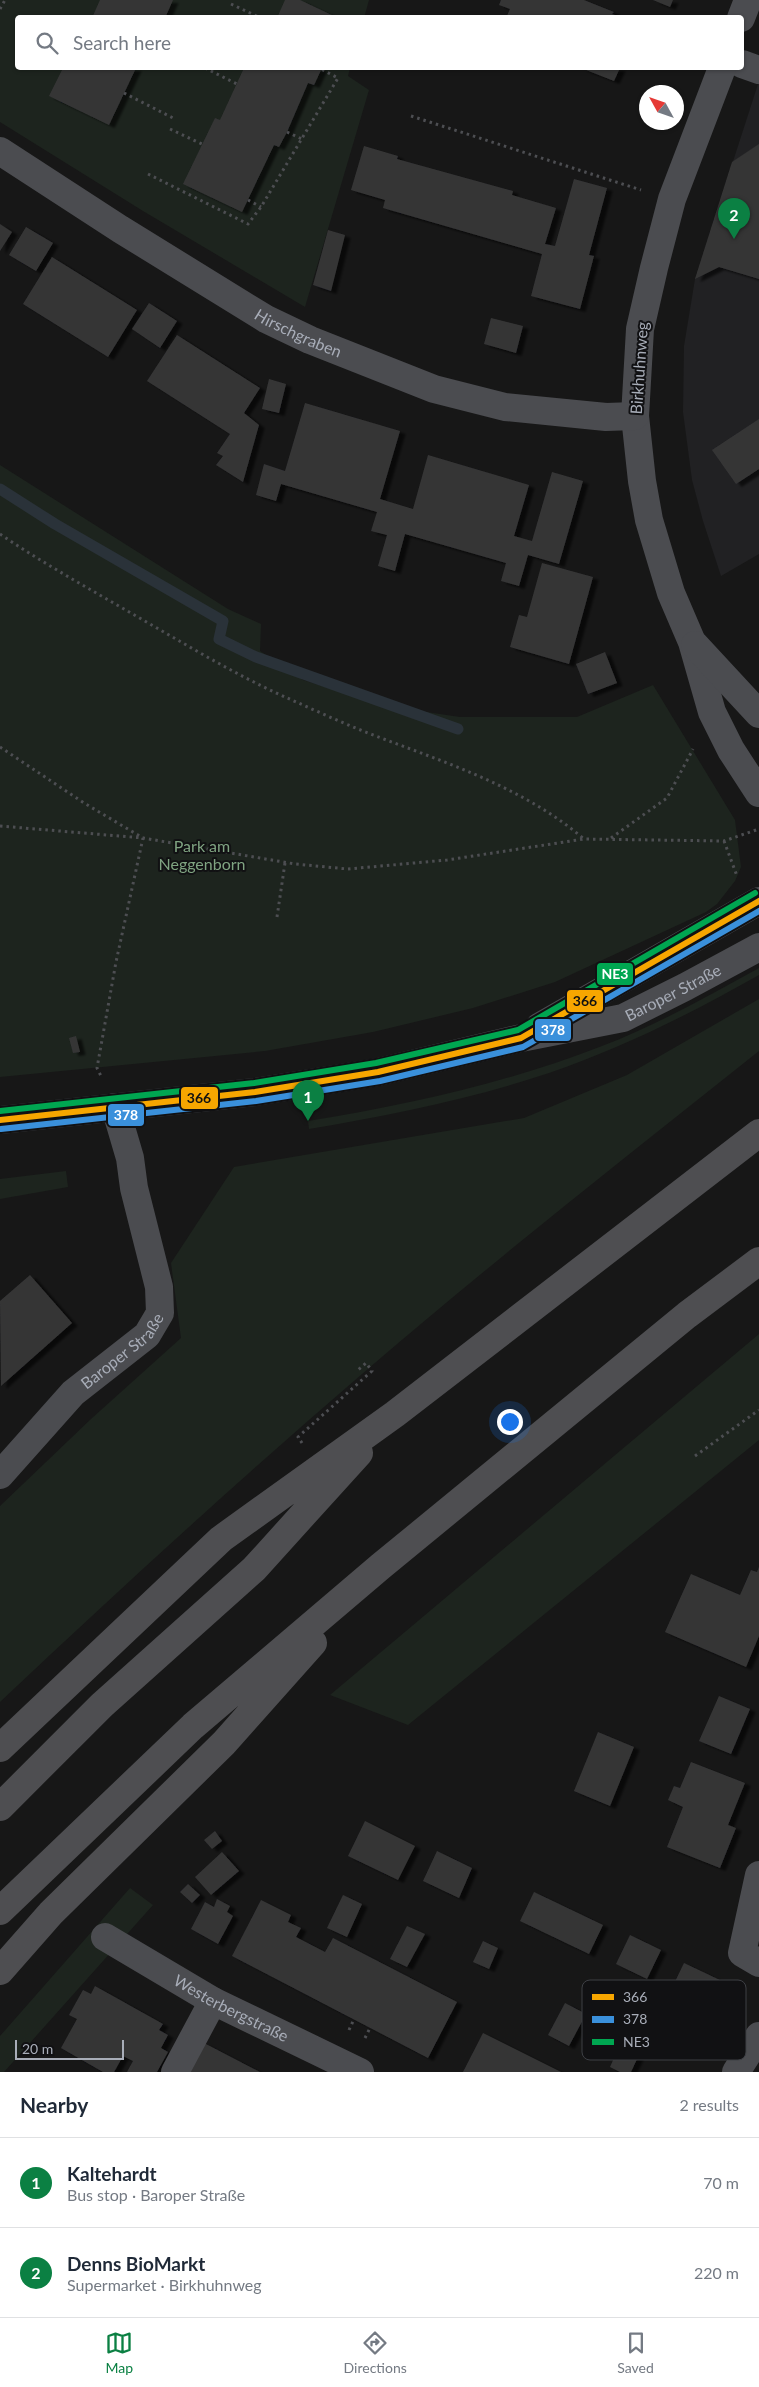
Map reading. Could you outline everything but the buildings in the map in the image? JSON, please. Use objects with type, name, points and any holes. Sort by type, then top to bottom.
[{"type":"highway","points":[[0,1748],[221,1539],[395,1414],[759,1133]]},
{"type":"highway","points":[[0,1911],[193,1726],[381,1566],[686,1315],[759,1261]]},
{"type":"highway","points":[[0,1807],[102,1705],[254,1568],[395,1414]]},
{"type":"highway","points":[[0,1971],[51,1913],[224,1743],[381,1566]]},
{"type":"street","points":[[742,15],[748,0]]},
{"type":"street","points":[[744,65],[759,70]]},
{"type":"street","name":"Birkhuhnweg","points":[[721,70],[672,200],[640,329],[635,416],[642,481],[650,520],[671,593],[692,642],[712,712],[731,750],[759,793]]},
{"type":"street","name":"Hirschgraben","points":[[0,151],[120,229],[266,319],[310,340],[434,389],[505,407],[606,417],[635,416]]},
{"type":"street","name":"Birkhuhnweg","points":[[692,642],[759,714]]},
{"type":"street","name":"Baroper Straße","points":[[521,1038],[759,901]]},
{"type":"street","name":"Baroper Straße","points":[[0,1120],[255,1092],[378,1072],[521,1038],[623,1018],[685,988],[759,947]]},
{"type":"street","name":"Baroper Straße","points":[[0,1475],[73,1393],[147,1334],[160,1312],[159,1287],[134,1188],[130,1158],[115,1107]]},
{"type":"street","points":[[750,1958],[759,1875]]},
{"type":"street","name":"Westerbergstraße","points":[[105,1936],[213,2001],[360,2072]]},
{"type":"street","points":[[175,2072],[213,2001]]},
{"type":"street","points":[[746,2056],[759,2036]]},
{"type":"street","points":[[736,2072],[744,2060]]},
{"type":"path","points":[[0,9],[5,0]]},
{"type":"path","points":[[231,4],[255,15]]},
{"type":"path","points":[[210,70],[237,84]]},
{"type":"path","points":[[148,174],[248,224],[261,207],[338,78],[323,70]]},
{"type":"path","points":[[124,93],[175,119]]},
{"type":"path","points":[[411,116],[672,200]]},
{"type":"path","points":[[170,129],[202,144]]},
{"type":"path","points":[[287,132],[302,139]]},
{"type":"path","points":[[248,200],[261,207]]},
{"type":"path","points":[[0,534],[29,554],[164,632],[275,692],[366,732],[449,763],[530,800],[565,822],[584,839]]},
{"type":"path","points":[[611,838],[667,798],[712,712]]},
{"type":"path","points":[[0,747],[84,803],[143,838]]},
{"type":"path","points":[[0,826],[143,838],[285,863],[348,869],[447,860],[584,839],[724,841],[759,828]]},
{"type":"path","points":[[115,1107],[97,1068],[116,962],[143,838]]},
{"type":"path","points":[[276,917],[285,863]]},
{"type":"path","points":[[320,1467],[298,1437],[372,1371],[366,1363],[358,1370]]},
{"type":"path","points":[[695,1456],[759,1410]]},
{"type":"path","points":[[742,1980],[750,1958]]},
{"type":"shaded area","points":[[759,81],[759,554],[721,576],[692,480],[683,412],[684,346],[695,279]]},
{"type":"green space","points":[[0,0],[369,0],[365,15],[15,15],[15,70],[350,70],[348,76],[369,90],[305,307],[143,211],[0,122]]},
{"type":"green space","name":"Park am Neggenborn","points":[[0,465],[228,609],[261,624],[260,651],[303,680],[386,706],[460,717],[577,717],[653,685],[735,820],[741,867],[735,881],[717,904],[706,912],[555,982],[473,1008],[373,1032],[265,1051],[0,1077]]},
{"type":"green space","points":[[759,968],[759,975],[682,1016],[630,1041],[549,1073],[490,1091],[430,1106],[309,1129],[308,1121],[420,1100],[494,1082],[566,1059],[643,1029]]},
{"type":"green space","points":[[759,999],[759,1051],[514,1247],[369,1368],[183,1533],[0,1702],[0,1506],[91,1419],[181,1338],[171,1263],[234,1167],[524,1118],[627,1075]]},
{"type":"green space","points":[[66,1171],[68,1187],[0,1199],[0,1179]]},
{"type":"green space","points":[[759,1334],[759,1440],[408,1725],[330,1695]]},
{"type":"green space","points":[[130,1888],[153,1905],[4,2072],[0,2072],[0,2036]]},
{"type":"waterway","points":[[0,489],[55,524],[223,621],[219,639],[256,657],[458,729]]},
{"type":"transit line","name":"NE3","points":[[0,1111],[254,1083],[376,1063],[518,1030],[755,893]]},
{"type":"transit line","name":"366","points":[[0,1120],[255,1092],[378,1072],[521,1038],[759,901]]},
{"type":"transit line","name":"378","points":[[1,1129],[256,1101],[380,1081],[523,1047],[759,911]]},
{"type":"place","name":"Denns BioMarkt","points":[[734,239]]},
{"type":"place","name":"Kaltehardt","points":[[308,1121]]}]
